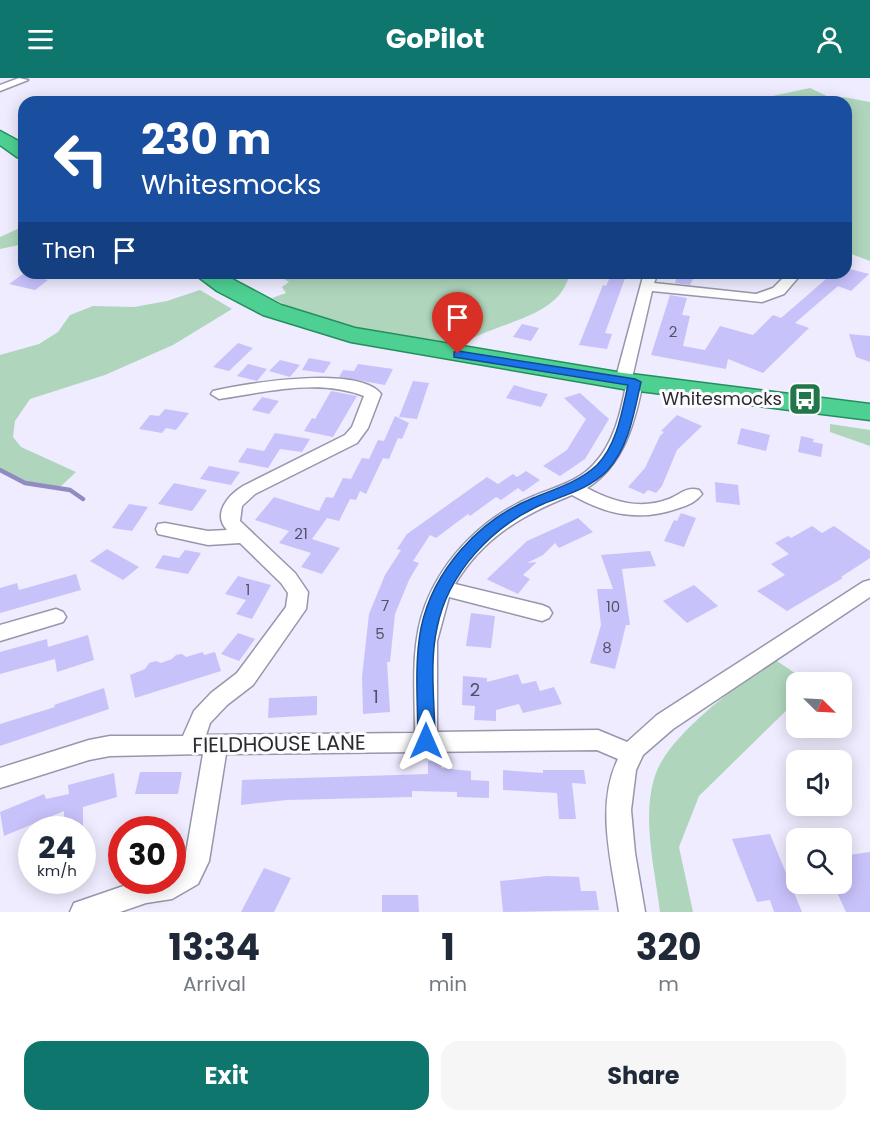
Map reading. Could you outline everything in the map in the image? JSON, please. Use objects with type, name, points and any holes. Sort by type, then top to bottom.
[{"type":"highway","points":[[0,137],[18,149]]},
{"type":"highway","points":[[214,279],[272,310],[351,335],[870,425]]},
{"type":"highway","points":[[637,383],[693,388],[817,407],[870,412]]},
{"type":"street","points":[[0,88],[23,80]]},
{"type":"street","points":[[426,741],[426,653],[429,627],[442,588],[470,549],[494,528],[536,502],[574,488],[602,468],[615,450],[637,383],[649,280],[756,298],[773,295],[791,279]]},
{"type":"street","points":[[82,912],[146,891],[172,887],[189,876],[197,861],[204,745],[195,731],[202,717],[219,699],[245,679],[296,609],[298,592],[288,578],[231,523],[229,513],[241,495],[351,439],[360,428],[373,394],[339,385],[313,383],[219,394]]},
{"type":"street","points":[[574,488],[606,505],[626,511],[662,510],[693,494]]},
{"type":"street","points":[[165,529],[208,538],[243,536]]},
{"type":"street","points":[[442,588],[542,613]]},
{"type":"street","points":[[632,912],[618,809],[624,771],[631,754],[645,737],[665,722],[865,596]]},
{"type":"street","points":[[0,633],[56,617]]},
{"type":"street","name":"FIELDHOUSE LANE","points":[[0,778],[89,750],[110,746],[598,740],[631,754]]},
{"type":"green space","points":[[810,88],[827,96],[772,96]]},
{"type":"green space","points":[[852,99],[870,102],[870,261],[852,254]]},
{"type":"green space","points":[[18,229],[18,245],[0,249],[0,237]]},
{"type":"green space","points":[[284,279],[568,279],[562,292],[538,311],[482,334],[457,348],[362,330],[293,309],[272,298],[286,293],[282,287],[289,282]]},
{"type":"green space","points":[[200,290],[232,309],[173,345],[105,375],[30,399],[15,421],[13,437],[21,447],[76,472],[59,488],[25,483],[0,470],[0,355],[39,344],[58,332],[70,315],[93,306],[134,307],[167,301]]},
{"type":"green space","points":[[830,424],[870,430],[870,446],[830,432]]},
{"type":"green space","points":[[774,659],[793,672],[786,672],[786,711],[699,796],[679,847],[693,912],[660,912],[649,828],[654,779],[661,762],[673,745],[723,697]]},
{"type":"building","points":[[852,270],[869,274],[851,291],[838,286],[795,323],[809,328],[763,373],[728,359],[726,369],[651,355],[670,295],[687,298],[682,315],[690,316],[683,346],[705,350],[720,326],[753,335],[773,315],[781,318],[826,279],[852,279]]},
{"type":"building","points":[[18,278],[48,280],[35,290],[9,284]]},
{"type":"building","points":[[609,279],[625,279],[605,333],[612,334],[607,349],[579,345],[603,285],[606,286]]},
{"type":"building","points":[[676,279],[693,279],[690,285],[675,283]]},
{"type":"building","points":[[522,324],[539,328],[531,341],[513,337]]},
{"type":"building","points":[[849,334],[870,336],[870,362],[856,357]]},
{"type":"building","points":[[238,343],[253,348],[229,371],[213,367]]},
{"type":"building","points":[[309,358],[331,362],[324,373],[302,370]]},
{"type":"building","points":[[280,360],[300,365],[290,377],[269,371]]},
{"type":"building","points":[[248,364],[267,369],[257,381],[237,376]]},
{"type":"building","points":[[358,364],[393,369],[385,385],[339,377],[343,370],[354,371]]},
{"type":"building","points":[[413,381],[429,383],[417,419],[399,417]]},
{"type":"building","points":[[514,385],[548,394],[541,407],[506,398]]},
{"type":"building","points":[[331,391],[357,396],[333,437],[304,431],[312,418],[315,419]]},
{"type":"building","points":[[580,393],[609,419],[585,459],[560,476],[543,466],[567,450],[586,419],[564,398]]},
{"type":"building","points":[[262,397],[279,401],[269,414],[252,410]]},
{"type":"building","points":[[165,409],[189,413],[176,430],[166,428],[162,433],[139,429],[150,415],[159,416]]},
{"type":"building","points":[[677,415],[702,426],[677,450],[662,486],[656,493],[648,490],[644,494],[628,487],[645,468],[664,432],[661,431]]},
{"type":"building","points":[[395,416],[409,423],[402,439],[398,438],[389,459],[383,458],[366,494],[360,491],[356,500],[350,499],[339,521],[327,518],[312,539],[340,548],[322,574],[301,567],[311,553],[279,543],[289,531],[255,520],[274,497],[319,511],[326,497],[333,498],[343,478],[351,479],[362,458],[369,459],[378,440],[384,441]]},
{"type":"building","points":[[741,428],[770,435],[766,451],[737,444]]},
{"type":"building","points":[[275,433],[310,439],[302,452],[280,449],[268,468],[238,462],[247,448],[264,451]]},
{"type":"building","points":[[801,436],[823,444],[821,457],[798,452]]},
{"type":"building","points":[[209,466],[240,472],[231,485],[200,479]]},
{"type":"building","points":[[526,471],[540,480],[523,492],[518,488],[501,500],[496,497],[436,538],[430,535],[413,561],[419,563],[409,580],[395,614],[390,662],[387,662],[390,712],[363,714],[362,677],[369,614],[385,575],[401,550],[397,549],[407,534],[487,477],[498,484],[513,474],[517,477]]},
{"type":"building","points":[[715,482],[738,485],[740,505],[716,502]]},
{"type":"building","points":[[174,483],[207,490],[192,511],[158,504]]},
{"type":"building","points":[[129,504],[148,507],[132,531],[112,528]]},
{"type":"building","points":[[681,513],[696,518],[684,547],[664,541],[674,520],[677,521]]},
{"type":"building","points":[[578,518],[593,532],[559,548],[555,543],[543,555],[527,563],[537,562],[523,575],[530,579],[518,594],[487,579],[527,541]]},
{"type":"building","points":[[812,526],[822,533],[834,526],[870,551],[870,558],[841,577],[843,578],[787,611],[757,591],[785,575],[771,564],[789,554],[775,543],[788,536],[791,538]]},
{"type":"building","points":[[107,549],[139,567],[123,580],[90,561]]},
{"type":"building","points":[[185,550],[201,553],[188,574],[155,568],[163,555],[179,558]]},
{"type":"building","points":[[650,551],[656,566],[622,569],[630,625],[626,625],[615,669],[590,663],[601,625],[597,589],[613,589],[601,555]]},
{"type":"building","points":[[76,574],[81,590],[0,613],[0,588],[17,583],[19,590]]},
{"type":"building","points":[[238,576],[271,585],[252,619],[236,614],[246,600],[225,594]]},
{"type":"building","points":[[694,585],[718,606],[687,623],[663,601]]},
{"type":"building","points":[[471,613],[495,616],[491,648],[466,646]]},
{"type":"building","points":[[238,633],[255,639],[239,661],[221,654]]},
{"type":"building","points":[[88,635],[94,660],[57,672],[55,659],[0,674],[0,652],[47,639],[48,647]]},
{"type":"building","points":[[203,652],[204,655],[215,652],[221,671],[135,698],[130,675],[145,669],[149,663],[156,661],[161,663],[176,655],[182,654],[186,657]]},
{"type":"building","points":[[518,674],[522,684],[536,681],[540,691],[554,687],[562,704],[523,713],[519,704],[496,710],[496,721],[474,720],[475,706],[462,705],[463,676],[487,678],[487,682]]},
{"type":"building","points":[[104,688],[109,709],[0,746],[0,724],[55,707],[54,705]]},
{"type":"building","points":[[317,696],[317,715],[268,718],[269,698]]},
{"type":"building","points":[[428,761],[441,761],[441,768],[471,771],[471,780],[489,781],[489,798],[457,797],[457,792],[412,791],[412,797],[287,800],[241,805],[242,780],[428,774]]},
{"type":"building","points":[[503,770],[543,773],[543,770],[584,770],[586,784],[572,783],[576,819],[559,819],[557,793],[503,790]]},
{"type":"building","points":[[140,772],[182,772],[178,794],[135,794]]},
{"type":"building","points":[[114,773],[117,797],[83,807],[83,816],[64,816],[64,811],[52,816],[18,816],[18,830],[4,836],[0,812],[44,794],[46,799],[69,794],[68,785]]},
{"type":"building","points":[[770,834],[786,873],[786,894],[795,894],[802,912],[774,912],[770,900],[757,902],[732,839]]},
{"type":"building","points":[[870,852],[870,912],[846,912],[838,894],[852,894],[852,855]]},
{"type":"building","points":[[264,868],[291,878],[274,912],[241,912]]},
{"type":"building","points":[[547,876],[579,877],[581,891],[596,891],[599,910],[503,912],[500,881]]},
{"type":"building","points":[[382,895],[418,895],[419,912],[382,912]]},
{"type":"waterway","points":[[0,470],[25,483],[70,490],[83,499]]},
{"type":"place","name":"Whitesmocks","points":[[805,399]]},
{"type":"route","points":[[426,741],[426,653],[429,627],[442,588],[470,549],[494,528],[513,514],[536,502],[574,488],[602,468],[615,450],[632,400],[635,382],[458,354]]}]
